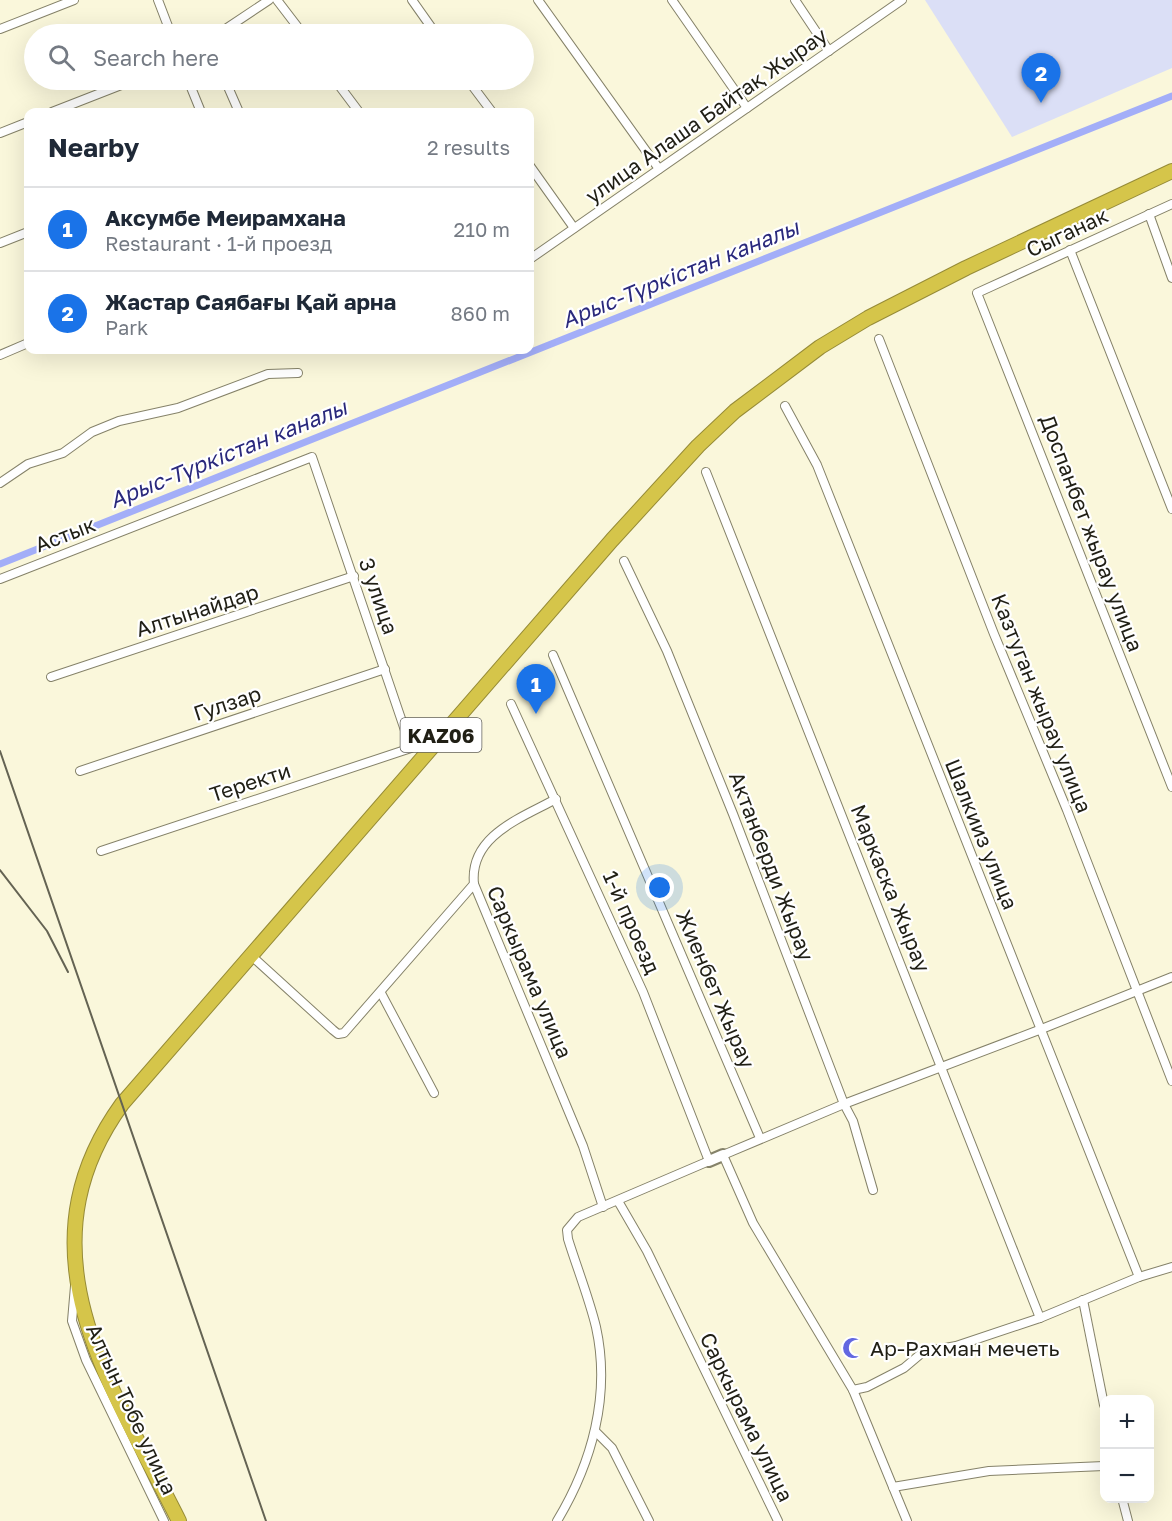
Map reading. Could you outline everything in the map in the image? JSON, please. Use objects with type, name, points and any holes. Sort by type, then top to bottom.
[{"type":"highway","name":"KАZ06","points":[[179,1521],[102,1368],[83,1316],[76,1275],[75,1233],[85,1180],[98,1145],[122,1104],[596,557],[698,446],[774,380],[820,346],[966,268],[1172,171]]},
{"type":"highway","name":"KАZ06","points":[[189,1521],[110,1364],[94,1322],[84,1262],[87,1209],[102,1156],[125,1113],[656,502],[741,418],[825,354],[872,326],[969,276],[1172,180]]},
{"type":"street","points":[[0,29],[74,0]]},
{"type":"street","points":[[158,0],[167,24]]},
{"type":"street","points":[[233,24],[269,0]]},
{"type":"street","points":[[278,0],[296,24]]},
{"type":"street","points":[[412,0],[429,24]]},
{"type":"street","points":[[538,0],[659,169]]},
{"type":"street","points":[[672,0],[747,108]]},
{"type":"street","points":[[795,0],[829,51]]},
{"type":"street","name":"улица Алаша Байтақ Жырау","points":[[534,256],[902,0]]},
{"type":"street","points":[[62,108],[108,90]]},
{"type":"street","points":[[192,90],[199,108]]},
{"type":"street","points":[[229,90],[237,108]]},
{"type":"street","points":[[342,90],[356,108]]},
{"type":"street","points":[[476,90],[489,108]]},
{"type":"street","points":[[0,133],[24,124]]},
{"type":"street","points":[[534,172],[574,228]]},
{"type":"street","name":"Сыганак","points":[[977,292],[1172,204]]},
{"type":"street","points":[[1149,214],[1172,278]]},
{"type":"street","points":[[0,243],[24,234]]},
{"type":"street","points":[[1070,250],[1170,498],[1172,509]]},
{"type":"street","name":"Доспанбет жырау улица","points":[[977,292],[1172,787]]},
{"type":"street","name":"Казтуган жырау улица","points":[[879,339],[994,634],[1067,810],[1135,991],[1172,1081]]},
{"type":"street","points":[[0,355],[24,345]]},
{"type":"street","points":[[0,483],[28,464],[63,453],[92,432],[119,421],[178,408],[268,374],[298,373]]},
{"type":"street","name":"Шалкииз улица","points":[[785,406],[817,465],[1039,1030],[1139,1277]]},
{"type":"street","name":"3 улица","points":[[312,457],[411,748]]},
{"type":"street","name":"Астык","points":[[0,579],[312,457]]},
{"type":"street","name":"Маркаска Жырау","points":[[706,472],[1040,1318]]},
{"type":"street","name":"Актанберди Жырау","points":[[624,561],[667,651],[733,814],[843,1104],[853,1121],[873,1190]]},
{"type":"street","name":"Алтынайдар","points":[[51,677],[354,576]]},
{"type":"street","name":"Жиенбет Жырау","points":[[553,655],[760,1138]]},
{"type":"street","name":"Гулзар","points":[[80,771],[385,669]]},
{"type":"street","name":"1-й проезд","points":[[511,704],[643,992],[709,1161]]},
{"type":"street","name":"Теректи","points":[[101,851],[411,748]]},
{"type":"street","points":[[474,884],[472,869],[475,859],[498,831],[556,799]]},
{"type":"street","name":"Саркырама улица","points":[[256,960],[338,1034],[344,1033],[474,884],[583,1146],[603,1207]]},
{"type":"street","points":[[557,1521],[588,1460],[595,1431],[601,1375],[596,1328],[568,1239],[567,1230],[578,1217],[618,1201],[667,1177],[843,1104],[942,1068],[1172,976]]},
{"type":"street","points":[[381,993],[434,1093]]},
{"type":"street","points":[[723,1155],[753,1222],[853,1390],[907,1521]]},
{"type":"street","name":"Саркырама улица","points":[[618,1201],[646,1251],[778,1521]]},
{"type":"street","points":[[853,1390],[867,1387],[904,1368],[923,1352],[956,1346],[1040,1318],[1139,1277],[1172,1267]]},
{"type":"street","name":"Алтын Тобе улица","points":[[76,1275],[72,1321],[86,1360],[164,1521]]},
{"type":"street","points":[[1083,1300],[1102,1395]]},
{"type":"street","points":[[595,1431],[612,1448],[649,1521]]},
{"type":"street","points":[[893,1487],[989,1471],[1100,1467]]},
{"type":"street","points":[[1123,1503],[1128,1521]]},
{"type":"shaded area","points":[[925,0],[1172,0],[1172,68],[1012,137]]},
{"type":"waterway","name":"Арыс-Түркістан каналы","points":[[534,351],[1172,96]]},
{"type":"waterway","name":"Арыс-Түркістан каналы","points":[[0,564],[526,354]]},
{"type":"railway","points":[[0,751],[266,1521]]},
{"type":"railway","points":[[0,870],[47,931],[68,972]]},
{"type":"place","name":"Жастар Саябағы Қай арна","points":[[1041,103]]},
{"type":"place","name":"Аксумбе Меирамхана","points":[[536,714]]},
{"type":"place","name":"Ар-Рахман мечеть","points":[[853,1348]]}]
